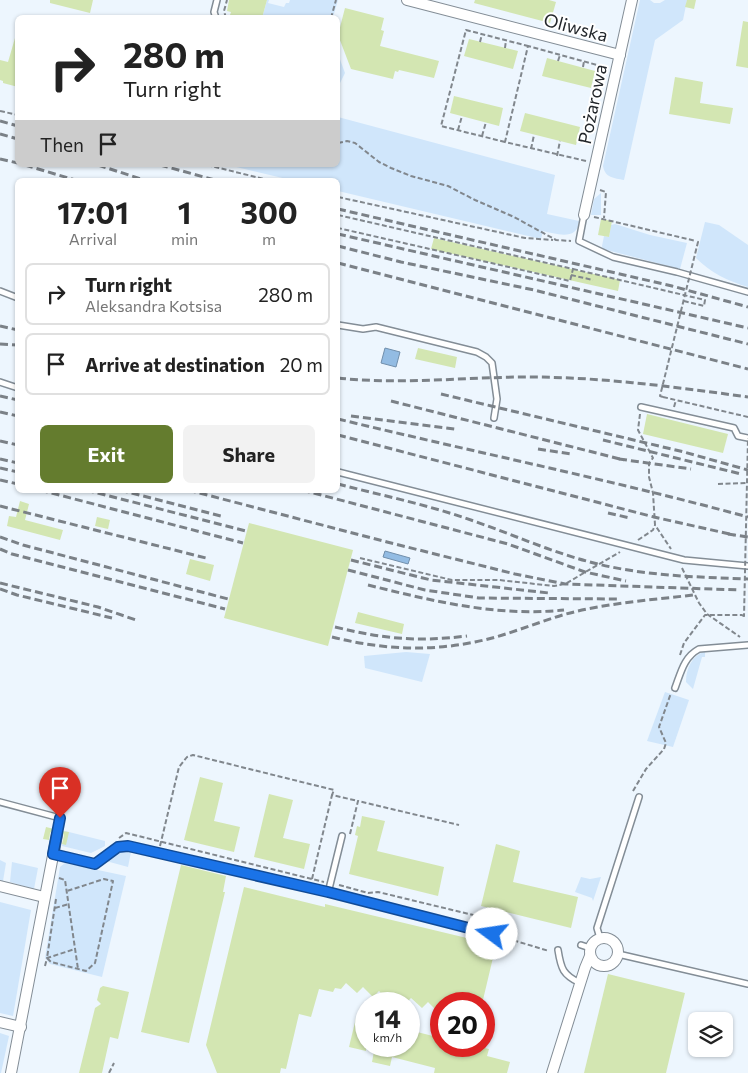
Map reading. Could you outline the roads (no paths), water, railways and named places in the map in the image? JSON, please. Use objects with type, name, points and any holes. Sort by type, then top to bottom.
[{"type":"street","name":"Oliwska","points":[[407,0],[620,55]]},
{"type":"street","name":"Pożarowa","points":[[584,215],[632,0]]},
{"type":"street","points":[[12,1073],[44,897],[58,856],[57,835]]},
{"type":"street","points":[[0,886],[44,897]]},
{"type":"street","points":[[552,1073],[580,983],[587,950],[600,938],[609,938],[618,949],[618,954],[614,962],[605,966],[596,964],[587,950]]},
{"type":"street","points":[[0,1022],[21,1027]]},
{"type":"lane","points":[[215,15],[217,0]]},
{"type":"lane","points":[[584,215],[579,241],[613,257],[677,272],[748,292]]},
{"type":"lane","points":[[0,291],[15,297]]},
{"type":"lane","points":[[340,326],[363,329],[376,327],[477,352],[486,357],[492,363],[498,399],[494,418]]},
{"type":"lane","points":[[0,382],[15,387]]},
{"type":"lane","points":[[642,407],[734,428],[738,436],[748,438]]},
{"type":"lane","points":[[340,473],[676,558],[748,566]]},
{"type":"lane","points":[[674,687],[688,656],[699,649],[748,645]]},
{"type":"lane","points":[[600,938],[597,928],[639,797]]},
{"type":"lane","points":[[0,802],[60,818],[57,835]]},
{"type":"lane","points":[[328,892],[342,836]]},
{"type":"lane","points":[[58,856],[95,864],[123,845],[328,892],[492,934]]},
{"type":"lane","points":[[558,950],[560,965],[568,977],[580,983]]},
{"type":"lane","points":[[618,954],[748,984]]},
{"type":"water","points":[[385,348],[400,352],[396,367],[381,363]]},
{"type":"water","points":[[385,551],[410,558],[408,564],[383,557]]},
{"type":"railway","points":[[0,121],[15,125]]},
{"type":"railway","points":[[0,134],[15,138]]},
{"type":"railway","points":[[0,159],[15,162]]},
{"type":"railway","points":[[32,167],[68,178]]},
{"type":"railway","points":[[104,167],[138,178]]},
{"type":"railway","points":[[167,167],[208,178]]},
{"type":"railway","points":[[340,209],[672,286],[748,307]]},
{"type":"railway","points":[[340,234],[748,328]]},
{"type":"railway","points":[[340,247],[401,262],[534,290],[748,344]]},
{"type":"railway","points":[[340,264],[748,369]]},
{"type":"railway","points":[[0,326],[15,329]]},
{"type":"railway","points":[[0,344],[15,345]]},
{"type":"railway","points":[[340,378],[409,381],[556,377],[666,386],[748,397]]},
{"type":"railway","points":[[441,394],[684,452],[748,470]]},
{"type":"railway","points":[[0,396],[15,399]]},
{"type":"railway","points":[[391,401],[624,460]]},
{"type":"railway","points":[[0,412],[15,415]]},
{"type":"railway","points":[[351,416],[455,429]]},
{"type":"railway","points":[[340,419],[594,478],[748,517]]},
{"type":"railway","points":[[340,436],[654,517],[734,535]]},
{"type":"railway","points":[[603,440],[741,474]]},
{"type":"railway","points":[[0,441],[15,444]]},
{"type":"railway","points":[[538,449],[572,454]]},
{"type":"railway","points":[[0,459],[15,462]]},
{"type":"railway","points":[[619,459],[691,469]]},
{"type":"railway","points":[[0,468],[15,471]]},
{"type":"railway","points":[[0,480],[15,483]]},
{"type":"railway","points":[[340,484],[449,513],[564,554],[598,564],[635,571],[691,577],[748,579]]},
{"type":"railway","points":[[51,493],[243,543]]},
{"type":"railway","points":[[98,493],[246,531]]},
{"type":"railway","points":[[132,493],[221,516]]},
{"type":"railway","points":[[199,493],[515,574],[565,584],[740,590]]},
{"type":"railway","points":[[313,493],[508,544],[585,572],[626,581]]},
{"type":"railway","points":[[0,506],[206,558]]},
{"type":"railway","points":[[608,513],[630,518]]},
{"type":"railway","points":[[728,534],[748,537]]},
{"type":"railway","points":[[0,537],[23,545],[228,599]]},
{"type":"railway","points":[[0,549],[12,554],[225,609]]},
{"type":"railway","points":[[351,560],[431,580],[549,593]]},
{"type":"railway","points":[[348,570],[425,590],[479,598],[618,599]]},
{"type":"railway","points":[[0,583],[98,607],[136,620]]},
{"type":"railway","points":[[368,585],[465,606],[514,611],[564,610]]},
{"type":"railway","points":[[0,589],[17,595],[112,618]]},
{"type":"railway","points":[[332,637],[403,648],[457,645],[498,636],[582,610],[629,602],[693,595]]},
{"type":"railway","points":[[335,627],[385,637],[432,639],[467,636]]}]
